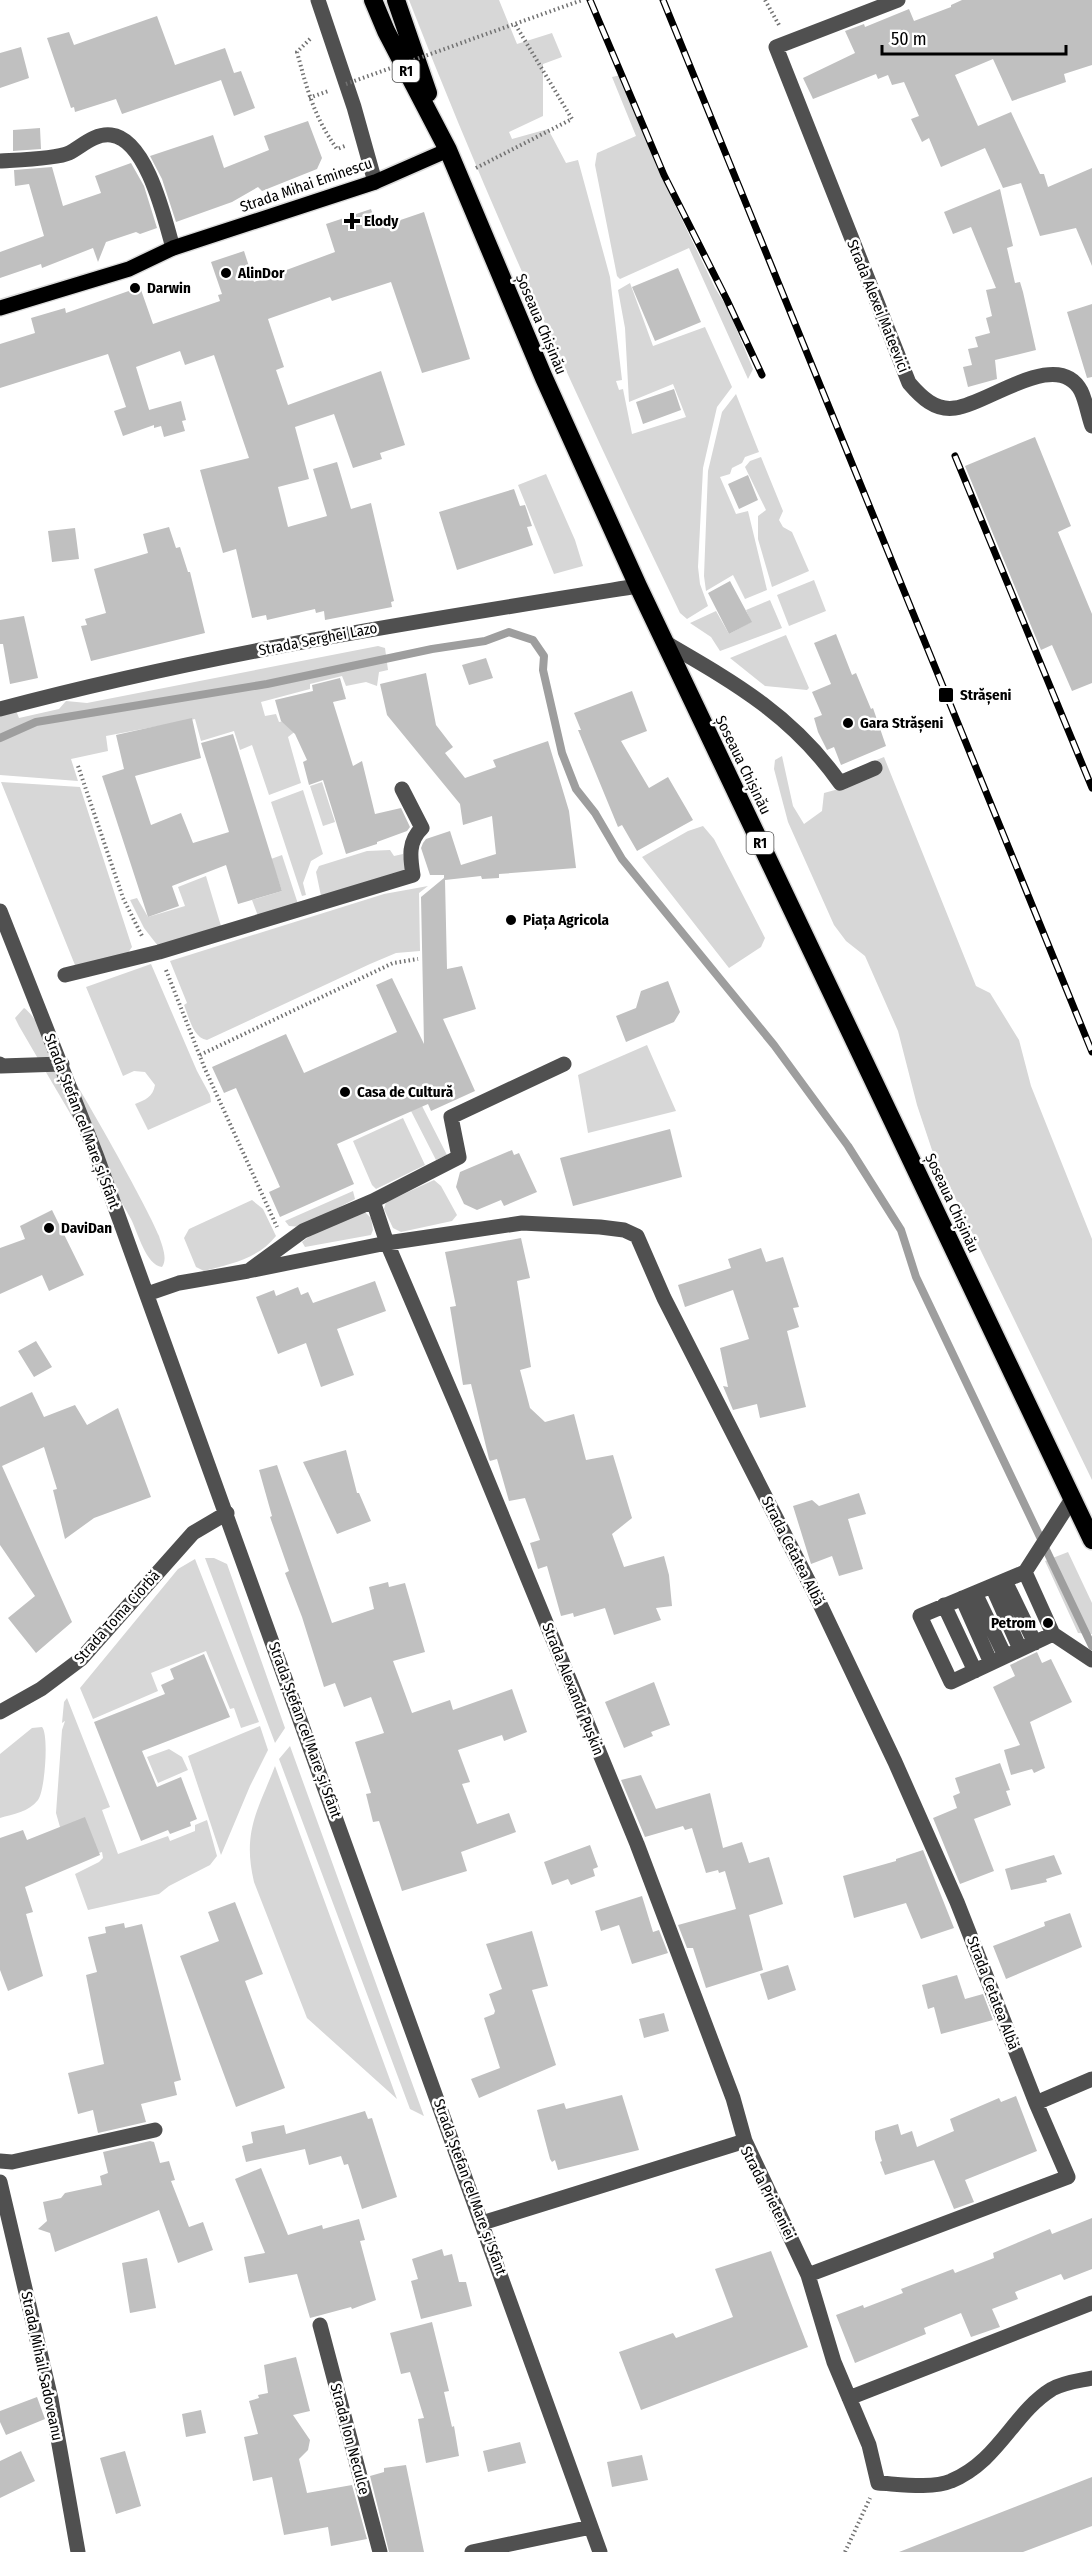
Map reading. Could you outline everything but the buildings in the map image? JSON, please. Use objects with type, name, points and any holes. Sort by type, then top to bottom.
[{"type":"highway","name":"Șoseaua Chișinău","points":[[373,0],[386,32],[446,145],[544,378],[638,586],[1092,1540]]},
{"type":"highway","points":[[396,0],[446,145]]},
{"type":"main road","name":"Strada Mihai Eminescu","points":[[0,308],[129,269],[173,248],[375,182],[446,145]]},
{"type":"street","points":[[318,0],[354,107],[375,182]]},
{"type":"street","name":"Strada Alexei Mateevici","points":[[898,0],[776,47],[909,383],[922,399],[936,406],[954,409],[1040,375],[1057,374],[1069,379],[1080,390],[1092,426]]},
{"type":"street","points":[[0,161],[67,154],[95,137],[111,135],[124,140],[141,159],[159,198],[173,248]]},
{"type":"street","name":"Strada Serghei Lazo","points":[[0,709],[213,659],[403,623],[638,586]]},
{"type":"street","points":[[666,643],[761,700],[823,758],[840,783],[875,768]]},
{"type":"street","points":[[65,975],[156,953],[413,875],[410,852],[413,838],[422,828],[402,789]]},
{"type":"street","name":"Strada Ștefan cel Mare și Sfânt","points":[[0,911],[62,1065],[147,1294],[600,2552]]},
{"type":"street","points":[[248,1271],[303,1231],[373,1201],[459,1157],[451,1117],[564,1064]]},
{"type":"street","points":[[0,1065],[62,1065]]},
{"type":"street","name":"Strada Alexandr Pușkin","points":[[373,1201],[387,1243],[459,1411],[637,1844],[733,2098],[745,2141]]},
{"type":"street","name":"Strada Cetatea Albă","points":[[387,1243],[522,1222],[600,1227],[624,1230],[637,1236],[646,1251],[664,1298],[818,1600],[895,1762],[957,1902],[1036,2103],[1068,2177],[808,2275]]},
{"type":"street","points":[[147,1294],[179,1283],[387,1243]]},
{"type":"street","points":[[1053,1634],[951,1682],[920,1616],[998,1583],[1029,1566],[1072,1499]]},
{"type":"street","name":"Strada Toma Ciorbă","points":[[0,1712],[42,1689],[81,1659],[193,1533],[227,1513]]},
{"type":"street","points":[[1029,1566],[1053,1634],[1091,1660]]},
{"type":"street","points":[[998,1583],[1035,1643]]},
{"type":"street","points":[[998,1583],[1020,1649]]},
{"type":"street","points":[[969,1596],[998,1660]]},
{"type":"street","points":[[944,1605],[975,1671]]},
{"type":"street","points":[[1036,2103],[1092,2079]]},
{"type":"street","points":[[0,2161],[12,2162],[155,2130]]},
{"type":"street","name":"Strada Prieteniei","points":[[482,2223],[745,2141],[808,2275],[834,2362],[869,2445],[878,2483]]},
{"type":"street","name":"Strada Mihail Sadoveanu","points":[[0,2182],[51,2399],[78,2552]]},
{"type":"street","points":[[849,2398],[1092,2303]]},
{"type":"street","name":"Strada Ion Neculce","points":[[320,2325],[380,2552]]},
{"type":"street","points":[[878,2483],[924,2485],[950,2482],[982,2463],[1031,2407],[1052,2389],[1071,2381],[1092,2378]]},
{"type":"street","points":[[472,2552],[591,2528]]},
{"type":"path","points":[[346,84],[516,26],[582,0]]},
{"type":"path","points":[[765,0],[771,12]]},
{"type":"path","points":[[459,176],[572,119],[516,26]]},
{"type":"path","points":[[297,51],[309,98],[321,126],[337,149],[363,139]]},
{"type":"path","points":[[78,766],[123,897],[135,925],[156,953],[276,1225],[287,1242]]},
{"type":"path","points":[[200,1055],[393,963],[418,959]]},
{"type":"path","points":[[845,2552],[878,2483]]},
{"type":"shaded area","points":[[409,0],[499,0],[517,44],[552,33],[562,57],[543,64],[543,116],[509,132],[512,139],[548,129],[566,163],[578,160],[610,277],[622,380],[616,381],[619,390],[623,389],[632,434],[686,417],[673,384],[629,402],[625,328],[618,290],[630,283],[653,346],[705,327],[732,387],[717,407],[703,468],[698,567],[700,584],[708,606],[687,619],[680,613],[538,309]]},
{"type":"shaded area","points":[[621,75],[657,168],[715,288],[728,309],[753,369],[748,379],[689,248],[620,279],[617,276],[595,165],[597,153],[636,136],[612,77]]},
{"type":"shaded area","points":[[736,394],[759,452],[745,457],[742,463],[732,468],[730,474],[720,477],[736,514],[748,511],[767,590],[745,599],[733,575],[706,591],[704,576],[708,471],[722,412]]},
{"type":"shaded area","points":[[761,457],[783,511],[779,520],[783,527],[792,532],[809,571],[772,587],[758,539],[758,516],[766,510],[745,467],[750,461]]},
{"type":"shaded area","points":[[546,474],[575,540],[583,566],[554,574],[518,485]]},
{"type":"shaded area","points":[[814,580],[826,611],[789,626],[777,595]]},
{"type":"shaded area","points":[[770,600],[782,628],[720,651],[711,637],[690,623],[716,611],[729,634],[751,622],[746,610]]},
{"type":"shaded area","points":[[786,635],[809,688],[807,690],[765,686],[730,658]]},
{"type":"shaded area","points":[[378,646],[385,648],[388,670],[379,672],[377,686],[366,682],[346,686],[342,676],[310,684],[310,689],[261,702],[265,716],[276,714],[279,722],[298,718],[301,727],[288,737],[301,783],[269,795],[252,745],[240,750],[234,731],[201,741],[195,719],[106,736],[108,751],[71,759],[78,781],[0,775],[0,712],[15,708],[19,718],[59,709],[66,701],[87,703]]},
{"type":"shaded area","points":[[782,756],[793,806],[804,824],[822,811],[824,793],[846,787],[842,774],[884,757],[976,986],[990,993],[1019,1040],[1031,1086],[1092,1239],[1092,1480],[932,1150],[917,1105],[898,1031],[865,956],[846,941],[834,925],[788,822],[774,769],[775,760]]},
{"type":"shaded area","points":[[1,782],[80,787],[132,947],[127,954],[77,970]]},
{"type":"shaded area","points":[[322,782],[335,822],[323,826],[310,786]]},
{"type":"shaded area","points":[[303,790],[323,854],[311,861],[303,883],[306,895],[302,896],[271,802]]},
{"type":"shaded area","points":[[703,826],[714,839],[765,938],[761,947],[729,968],[642,857],[688,831]]},
{"type":"shaded area","points":[[390,850],[394,856],[403,854],[406,871],[321,896],[316,872],[319,866],[367,851]]},
{"type":"shaded area","points":[[282,855],[298,904],[258,916],[252,900],[282,891],[271,859]]},
{"type":"shaded area","points":[[206,876],[221,926],[158,946],[144,928],[130,900],[137,898],[148,917],[185,906],[178,887]]},
{"type":"shaded area","points":[[428,886],[419,893],[420,951],[396,953],[207,1040],[195,1031],[184,1005],[187,1003],[170,961],[384,894]]},
{"type":"shaded area","points":[[151,964],[197,1071],[210,1095],[211,1102],[148,1130],[135,1104],[150,1095],[155,1085],[145,1072],[134,1071],[123,1076],[86,987]]},
{"type":"shaded area","points":[[24,1008],[35,1019],[72,1077],[151,1218],[163,1248],[162,1267],[151,1261],[147,1255],[131,1219],[19,1026],[15,1018]]},
{"type":"shaded area","points":[[647,1045],[676,1111],[588,1133],[578,1075]]},
{"type":"shaded area","points":[[422,1106],[447,1155],[436,1160],[411,1111]]},
{"type":"shaded area","points":[[403,1118],[425,1165],[376,1189],[372,1185],[353,1141]]},
{"type":"shaded area","points":[[434,1180],[441,1186],[457,1215],[452,1221],[401,1232],[393,1228],[384,1209],[386,1202]]},
{"type":"shaded area","points":[[353,1191],[355,1199],[301,1227],[289,1226],[285,1221]]},
{"type":"shaded area","points":[[252,1200],[263,1209],[276,1236],[261,1250],[243,1260],[204,1271],[196,1267],[184,1238],[189,1229]]},
{"type":"shaded area","points":[[365,1212],[371,1218],[373,1230],[371,1235],[305,1247],[302,1242],[311,1235]]},
{"type":"shaded area","points":[[1068,1552],[1092,1603],[1092,1634],[1078,1633],[1045,1561]]},
{"type":"shaded area","points":[[205,1558],[214,1558],[227,1564],[285,1728],[275,1743]]},
{"type":"shaded area","points":[[195,1559],[259,1722],[241,1728],[234,1708],[230,1709],[206,1651],[151,1673],[158,1691],[93,1719],[80,1688],[178,1569]]},
{"type":"shaded area","points":[[67,1698],[110,1807],[102,1810],[118,1854],[168,1836],[170,1841],[195,1831],[195,1825],[207,1820],[217,1856],[210,1865],[169,1886],[159,1894],[88,1910],[75,1874],[99,1862],[103,1858],[102,1852],[99,1853],[60,1827],[56,1813],[62,1730],[65,1721],[62,1723],[64,1702]]},
{"type":"shaded area","points":[[260,1726],[268,1750],[221,1855],[188,1756]]},
{"type":"shaded area","points":[[42,1727],[45,1740],[45,1763],[43,1786],[38,1800],[25,1810],[0,1818],[0,1754],[32,1728]]},
{"type":"shaded area","points":[[290,1746],[424,2116],[410,2109],[279,1759]]},
{"type":"shaded area","points":[[169,1749],[182,1757],[188,1770],[158,1783],[147,1757]]},
{"type":"shaded area","points":[[275,1766],[397,2099],[307,2018],[254,1882],[250,1849],[251,1835],[258,1809]]},
{"type":"waterway","points":[[0,738],[36,722],[267,684],[432,649],[485,641],[509,632],[533,640],[544,656],[543,670],[562,753],[576,789],[595,813],[622,859],[774,1045],[848,1146],[901,1230],[916,1277],[1092,1646]]},
{"type":"railway","points":[[590,0],[664,175],[762,375]]},
{"type":"railway","points":[[663,0],[1092,1052]]},
{"type":"railway","points":[[955,456],[1092,788]]},
{"type":"place","name":"Elody","points":[[352,221]]},
{"type":"place","name":"AlinDor","points":[[226,273]]},
{"type":"place","name":"Darwin","points":[[135,288]]},
{"type":"place","name":"Strășeni","points":[[946,695]]},
{"type":"place","name":"Gara Strășeni","points":[[848,723]]},
{"type":"place","name":"Piața Agricola","points":[[511,920]]},
{"type":"place","name":"Casa de Cultură","points":[[345,1092]]},
{"type":"place","name":"DaviDan","points":[[49,1228]]},
{"type":"place","name":"Petrom","points":[[1048,1623]]}]
